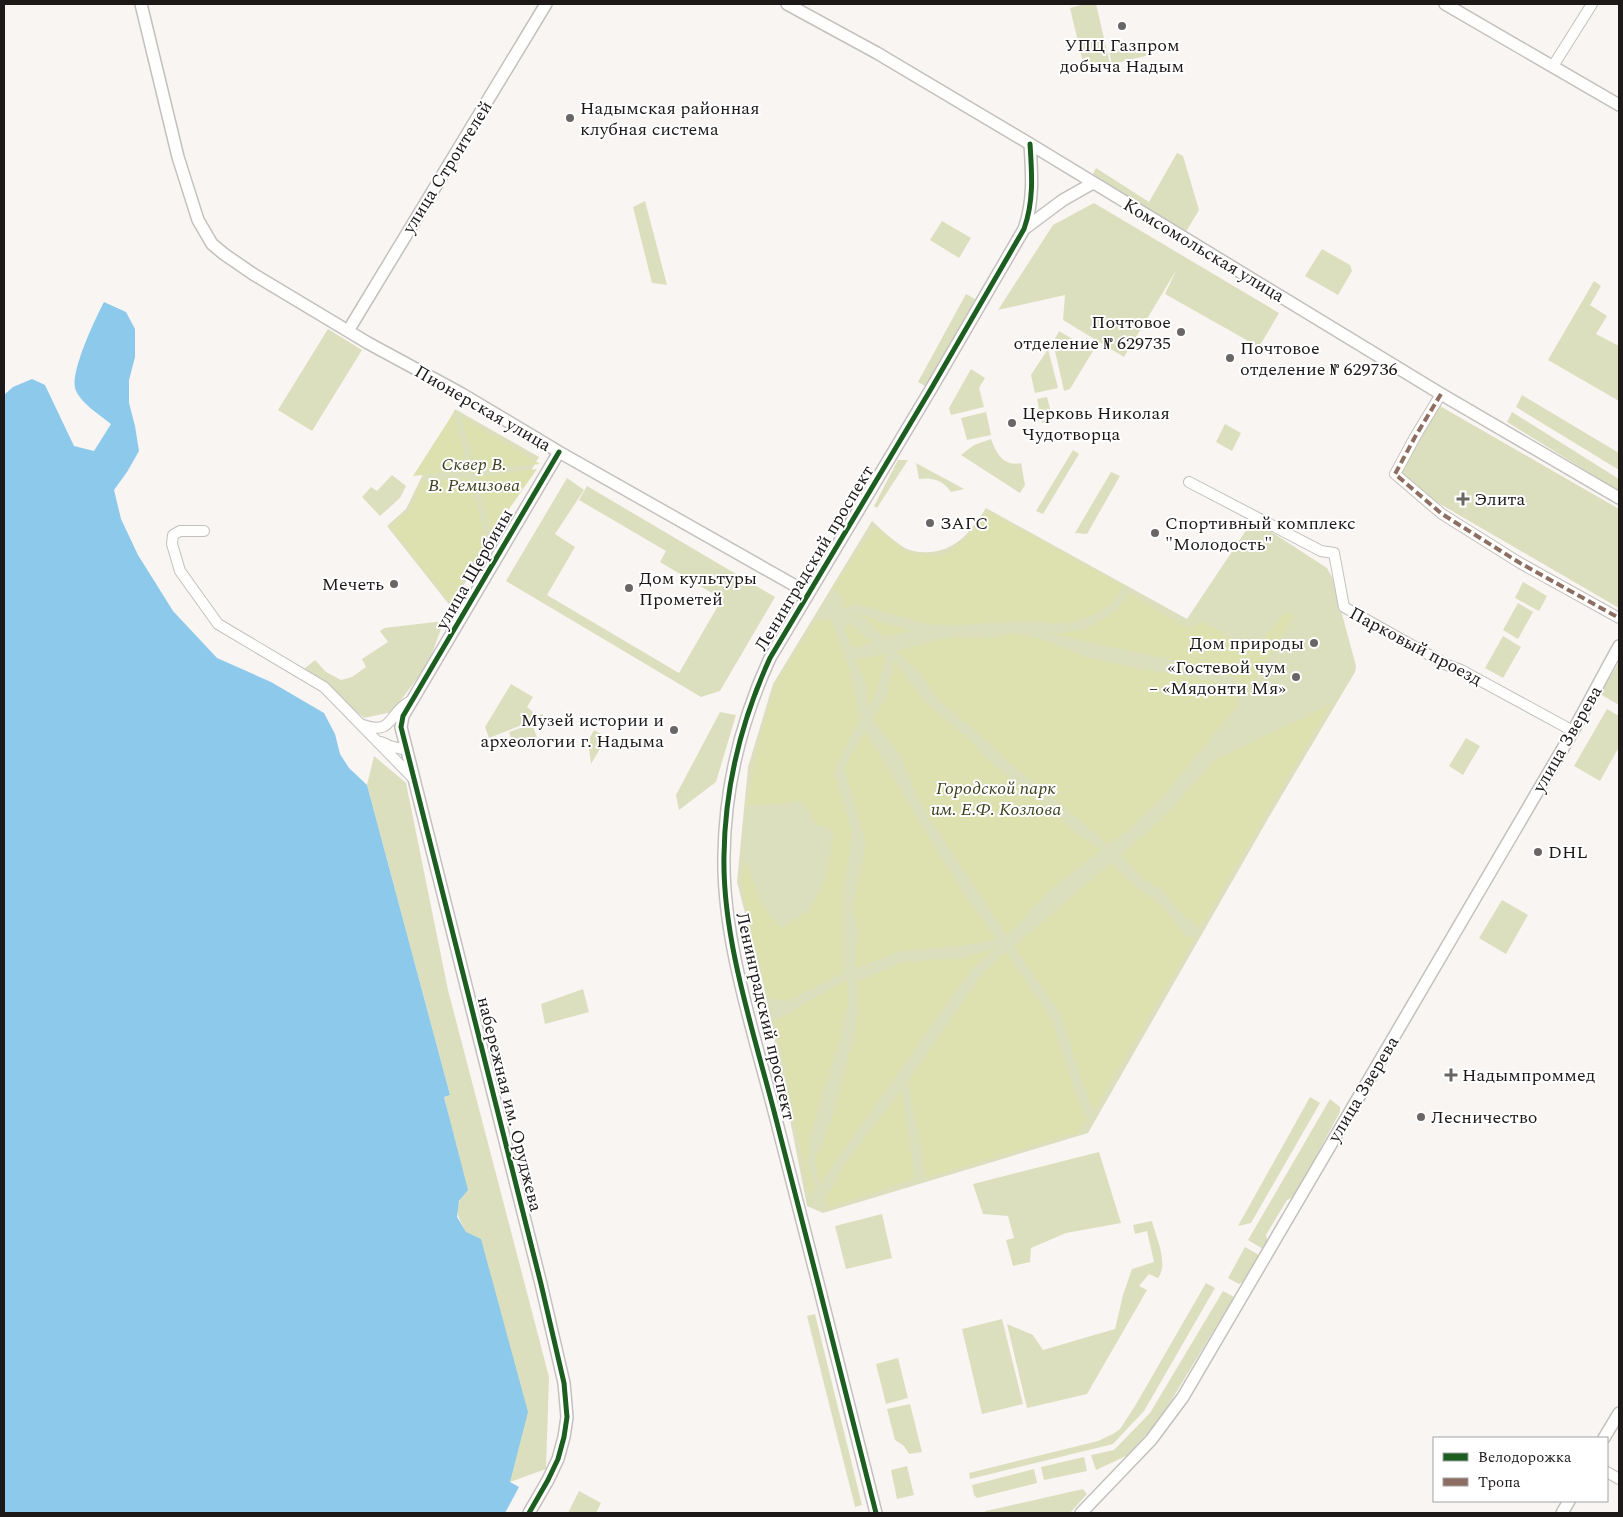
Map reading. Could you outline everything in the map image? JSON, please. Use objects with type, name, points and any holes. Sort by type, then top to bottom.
[{"type":"street","name":"Пионерская улица","points":[[141,4],[178,157],[198,220],[212,244],[224,254],[305,306],[808,592]]},
{"type":"street","name":"улица Строителей","points":[[348,331],[546,4]]},
{"type":"street","name":"Комсомольская улица","points":[[788,4],[877,53],[1441,394],[1619,498]]},
{"type":"street","points":[[1445,4],[1619,105]]},
{"type":"street","points":[[1553,66],[1592,4]]},
{"type":"street","points":[[1024,230],[1030,213],[1032,196],[1030,144]]},
{"type":"street","points":[[1024,230],[1063,200],[1093,183]]},
{"type":"street","name":"Ленинградский проспект","points":[[876,1513],[834,1341],[747,1005],[732,938],[725,889],[724,855],[730,782],[736,754],[758,684],[770,658],[1024,230]]},
{"type":"street","points":[[1441,394],[1395,474],[1442,514],[1520,563],[1619,618]]},
{"type":"street","name":"улица Щербины","points":[[413,700],[559,452]]},
{"type":"street","name":"Парковый проезд","points":[[1189,482],[1321,551],[1334,554],[1344,607],[1438,660],[1573,731]]},
{"type":"street","points":[[204,531],[180,531],[173,535],[172,544],[180,571],[218,624],[324,687],[413,778]]},
{"type":"street","name":"улица Зверева","points":[[1081,1513],[1151,1440],[1184,1397],[1573,731],[1619,646]]},
{"type":"street","points":[[362,724],[372,728],[383,727],[387,725],[398,710],[413,700]]},
{"type":"street","name":"набережная им. Оруджева","points":[[413,700],[401,722],[406,750],[541,1284],[564,1383],[567,1417],[564,1437],[558,1459],[529,1513]]},
{"type":"street","points":[[374,736],[390,746],[406,750]]},
{"type":"street","points":[[1605,1437],[1619,1413]]},
{"type":"street","points":[[1608,1473],[1619,1479]]},
{"type":"street","points":[[1562,1513],[1568,1502]]},
{"type":"green space","points":[[1085,4],[1096,4],[1110,64],[1085,71],[1070,8]]},
{"type":"green space","points":[[1152,42],[1154,54],[1112,64],[1109,51]]},
{"type":"green space","points":[[1177,153],[1183,156],[1199,210],[1184,235],[1093,174],[1096,168],[1149,202]]},
{"type":"green space","points":[[645,201],[667,285],[652,283],[633,207]]},
{"type":"green space","points":[[1094,203],[1279,313],[1259,347],[1165,294],[1177,269],[1124,357],[1063,320],[1065,295],[998,310],[1053,225]]},
{"type":"green space","points":[[942,221],[971,238],[959,258],[930,240]]},
{"type":"green space","points":[[1322,249],[1350,265],[1352,271],[1338,295],[1305,276]]},
{"type":"green space","points":[[1594,281],[1601,286],[1590,305],[1607,316],[1596,334],[1619,346],[1619,401],[1548,360]]},
{"type":"green space","points":[[966,294],[975,299],[927,387],[918,382]]},
{"type":"green space","points":[[328,329],[362,350],[312,431],[278,410]]},
{"type":"green space","points":[[1059,331],[1093,351],[1070,389],[1064,391],[1053,342]]},
{"type":"green space","points":[[1048,349],[1058,388],[1035,393],[1031,375]]},
{"type":"green space","points":[[971,369],[985,378],[979,388],[984,407],[951,415],[949,408]]},
{"type":"green space","points":[[1522,395],[1619,453],[1619,470],[1516,407]]},
{"type":"green space","points":[[1047,397],[1053,420],[1042,423],[1037,399]]},
{"type":"green space","points":[[1440,406],[1619,509],[1619,608],[1397,479]]},
{"type":"green space","name":"Сквер В. В. Ремизова","points":[[455,409],[539,457],[451,607],[387,526],[406,509]]},
{"type":"green space","points":[[454,412],[468,470],[413,476]]},
{"type":"green space","points":[[986,412],[991,435],[967,440],[961,418]]},
{"type":"green space","points":[[1512,412],[1619,479],[1619,491],[1507,422]]},
{"type":"green space","points":[[461,416],[540,464],[475,470]]},
{"type":"green space","points":[[1225,424],[1241,433],[1232,451],[1216,442]]},
{"type":"green space","points":[[991,439],[998,454],[1005,461],[1015,464],[1021,463],[1025,485],[1020,493],[961,455],[974,445]]},
{"type":"green space","points":[[1073,450],[1079,454],[1043,514],[1036,511]]},
{"type":"green space","points":[[898,460],[908,460],[877,508],[874,506]]},
{"type":"green space","points":[[916,463],[964,489],[951,492],[937,480],[919,479]]},
{"type":"green space","points":[[537,469],[491,535],[477,476]]},
{"type":"green space","points":[[1111,472],[1120,476],[1087,534],[1075,533]]},
{"type":"green space","points":[[392,475],[406,486],[400,498],[380,516],[362,497],[371,487],[377,491]]},
{"type":"green space","points":[[470,478],[486,540],[450,601],[390,527],[409,510],[422,481]]},
{"type":"green space","points":[[567,478],[584,490],[555,534],[575,547],[547,595],[679,673],[722,599],[660,562],[666,551],[579,500],[587,486],[775,597],[720,691],[701,697],[506,581]]},
{"type":"green space","name":"Городской парк им. Е.Ф. Козлова","points":[[986,508],[1187,619],[1253,520],[1327,568],[1332,577],[1356,666],[1355,672],[1269,817],[1088,1133],[823,1213],[807,1206],[764,987],[737,882],[748,767],[773,684],[872,521],[905,548],[918,552],[931,552],[949,547],[964,537]]},
{"type":"green space","points":[[988,511],[1123,586],[1114,602],[1094,615],[1074,622],[1057,624],[1029,621],[958,626],[928,624],[855,604],[846,608],[843,607],[843,599],[833,587],[875,527],[906,552],[923,555],[942,555],[955,548],[970,534]]},
{"type":"green space","points":[[1523,582],[1547,596],[1539,611],[1515,598]]},
{"type":"green space","points":[[1130,593],[1189,629],[1203,621],[1241,645],[1262,641],[1286,611],[1294,616],[1261,672],[1247,687],[1233,677],[1183,662],[1050,634],[1083,630],[1112,614]]},
{"type":"green space","points":[[1518,603],[1533,612],[1518,639],[1503,630]]},
{"type":"green space","points":[[859,614],[911,631],[884,637]]},
{"type":"green space","points":[[831,619],[850,670],[860,718],[834,770],[852,833],[843,894],[843,973],[788,1001],[768,998],[748,919],[742,886],[744,858],[762,904],[773,920],[782,928],[809,910],[824,882],[834,834],[830,828],[816,825],[809,811],[800,801],[785,804],[747,805],[758,743],[776,683],[816,620]]},
{"type":"green space","points":[[444,621],[428,664],[392,712],[364,718],[304,669],[315,660],[326,672],[341,680],[352,677],[366,667],[362,659],[388,642],[380,631],[384,628]]},
{"type":"green space","points":[[848,622],[872,643],[852,648],[845,630]]},
{"type":"green space","points":[[1015,633],[1044,640],[1086,657],[1209,680],[1236,690],[1239,704],[1165,794],[1124,834],[1108,844],[940,702],[919,672],[896,651],[950,637],[989,638]]},
{"type":"green space","points":[[1503,636],[1521,647],[1503,678],[1485,668]]},
{"type":"green space","points":[[885,654],[879,684],[868,709],[866,684],[855,660]]},
{"type":"green space","points":[[894,661],[925,702],[970,740],[1022,790],[1042,802],[1071,829],[1101,850],[1056,885],[1007,935],[928,816],[917,796],[899,753],[872,719],[886,697]]},
{"type":"green space","points":[[1619,662],[1619,705],[1600,694]]},
{"type":"green space","points":[[511,684],[533,697],[527,707],[532,711],[534,717],[543,714],[543,723],[536,725],[532,721],[489,738],[485,727]]},
{"type":"green space","points":[[1330,705],[1200,928],[1181,913],[1163,891],[1143,878],[1121,855],[1168,813],[1214,760]]},
{"type":"green space","points":[[1607,709],[1619,716],[1619,747],[1600,781],[1574,766]]},
{"type":"green space","points":[[720,712],[736,715],[716,782],[679,810],[676,795]]},
{"type":"green space","points":[[532,724],[538,740],[515,749],[509,732]]},
{"type":"green space","points":[[594,730],[607,737],[591,764],[588,741]]},
{"type":"green space","points":[[865,731],[944,863],[997,939],[961,946],[900,951],[855,969],[858,930],[852,906],[866,843],[844,767]]},
{"type":"green space","points":[[1466,738],[1480,746],[1463,775],[1449,766]]},
{"type":"green space","points":[[374,756],[406,783],[448,990],[549,1377],[546,1469],[510,1482],[515,1455],[466,1232],[457,1210],[467,1189],[444,1097],[450,1095],[367,785]]},
{"type":"green space","points":[[1111,863],[1135,886],[1164,908],[1186,936],[1195,938],[1094,1111],[1082,1081],[1061,1015],[1014,946]]},
{"type":"green space","points":[[1502,900],[1528,915],[1506,954],[1479,938]]},
{"type":"green space","points":[[995,949],[971,970],[820,1184],[815,1160],[832,1118],[852,1043],[858,1014],[857,982],[903,962],[961,958]]},
{"type":"green space","points":[[1006,952],[1052,1020],[1072,1083],[1087,1120],[1079,1132],[926,1178],[908,1081],[983,973]]},
{"type":"green space","points":[[847,979],[848,1004],[839,1043],[810,1135],[807,1162],[815,1188],[810,1198],[775,1021]]},
{"type":"green space","points":[[583,989],[589,1012],[545,1024],[541,1004]]},
{"type":"green space","points":[[901,1090],[915,1179],[828,1208],[825,1197],[844,1165]]},
{"type":"green space","points":[[1310,1097],[1320,1103],[1251,1223],[1238,1226]]},
{"type":"green space","points":[[1330,1099],[1340,1107],[1340,1112],[1294,1197],[1287,1200],[1266,1235],[1268,1242],[1263,1249],[1248,1240]]},
{"type":"green space","points":[[1099,1152],[1121,1223],[1066,1233],[1031,1248],[1030,1262],[1013,1266],[1006,1240],[1014,1238],[1008,1216],[983,1214],[973,1184]]},
{"type":"green space","points":[[882,1214],[892,1258],[846,1269],[835,1226]]},
{"type":"green space","points":[[1152,1221],[1162,1258],[1161,1272],[1158,1278],[1149,1274],[1139,1286],[1147,1290],[1087,1394],[1027,1408],[1007,1324],[1033,1335],[1043,1350],[1115,1329],[1123,1295],[1132,1269],[1154,1262],[1147,1231],[1135,1234],[1133,1225]]},
{"type":"green space","points":[[1245,1247],[1259,1255],[1243,1282],[1239,1284],[1228,1278]]},
{"type":"green space","points":[[1206,1283],[1215,1288],[1144,1411],[1113,1444],[970,1479],[969,1473],[1098,1441],[1120,1429]]},
{"type":"green space","points":[[1223,1291],[1234,1297],[1160,1419],[1128,1455],[1096,1470],[1091,1455],[1114,1450],[1150,1413]]},
{"type":"green space","points":[[815,1314],[862,1505],[855,1507],[807,1316]]},
{"type":"green space","points":[[1002,1319],[1023,1404],[982,1414],[962,1329]]},
{"type":"green space","points":[[898,1358],[908,1398],[886,1404],[876,1364]]},
{"type":"green space","points":[[910,1404],[922,1452],[909,1454],[904,1446],[895,1440],[887,1409]]},
{"type":"green space","points":[[1084,1457],[1087,1471],[1044,1480],[1041,1467]]},
{"type":"green space","points":[[907,1466],[914,1495],[897,1499],[891,1470]]},
{"type":"green space","points":[[1034,1469],[1037,1483],[977,1498],[974,1495],[972,1485]]},
{"type":"green space","points":[[1083,1489],[1087,1494],[1070,1513],[983,1513],[986,1511]]},
{"type":"green space","points":[[579,1491],[601,1503],[596,1513],[568,1513]]},
{"type":"water","points":[[104,302],[126,312],[135,329],[135,357],[129,380],[129,403],[139,451],[114,490],[121,519],[138,555],[173,611],[217,658],[271,682],[324,713],[335,734],[340,754],[349,768],[367,785],[450,1095],[444,1097],[468,1190],[459,1201],[457,1217],[466,1232],[481,1239],[528,1412],[510,1482],[519,1487],[505,1513],[4,1513],[4,395],[13,387],[32,379],[45,385],[74,446],[94,451],[111,424],[90,408],[81,398],[75,388],[75,380],[80,357]]},
{"type":"marked path","points":[[1441,394],[1395,474],[1442,514],[1520,563],[1619,618]]},
{"type":"cycle path","points":[[876,1513],[789,1168],[741,988],[728,920],[725,887],[725,829],[736,754],[751,706],[770,658],[1024,229],[1031,198],[1030,144]]},
{"type":"cycle path","points":[[529,1513],[558,1459],[564,1437],[567,1417],[564,1383],[541,1284],[401,727],[403,716],[559,452]]},
{"type":"place","name":"УПЦ Газпром добыча Надым","points":[[1122,26]]},
{"type":"place","name":"Надымская районная клубная система","points":[[570,118]]},
{"type":"place","name":"Почтовое отделение № 629735","points":[[1181,332]]},
{"type":"place","name":"Почтовое отделение № 629736","points":[[1230,358]]},
{"type":"place","name":"Церковь Николая Чудотворца","points":[[1012,423]]},
{"type":"place","name":"Элита","points":[[1463,499]]},
{"type":"place","name":"ЗАГС","points":[[930,523]]},
{"type":"place","name":"Спортивный комплекс \"Молодость\"","points":[[1155,533]]},
{"type":"place","name":"Мечеть","points":[[394,584]]},
{"type":"place","name":"Дом культуры Прометей","points":[[629,588]]},
{"type":"place","name":"Дом природы","points":[[1314,643]]},
{"type":"place","name":"«Гостевой чум – «Мядонти Мя»","points":[[1296,677]]},
{"type":"place","name":"Музей истории и археологии г. Надыма","points":[[674,730]]},
{"type":"place","name":"DHL","points":[[1538,852]]},
{"type":"place","name":"Надымпроммед","points":[[1451,1075]]},
{"type":"place","name":"Лесничество","points":[[1421,1117]]}]
